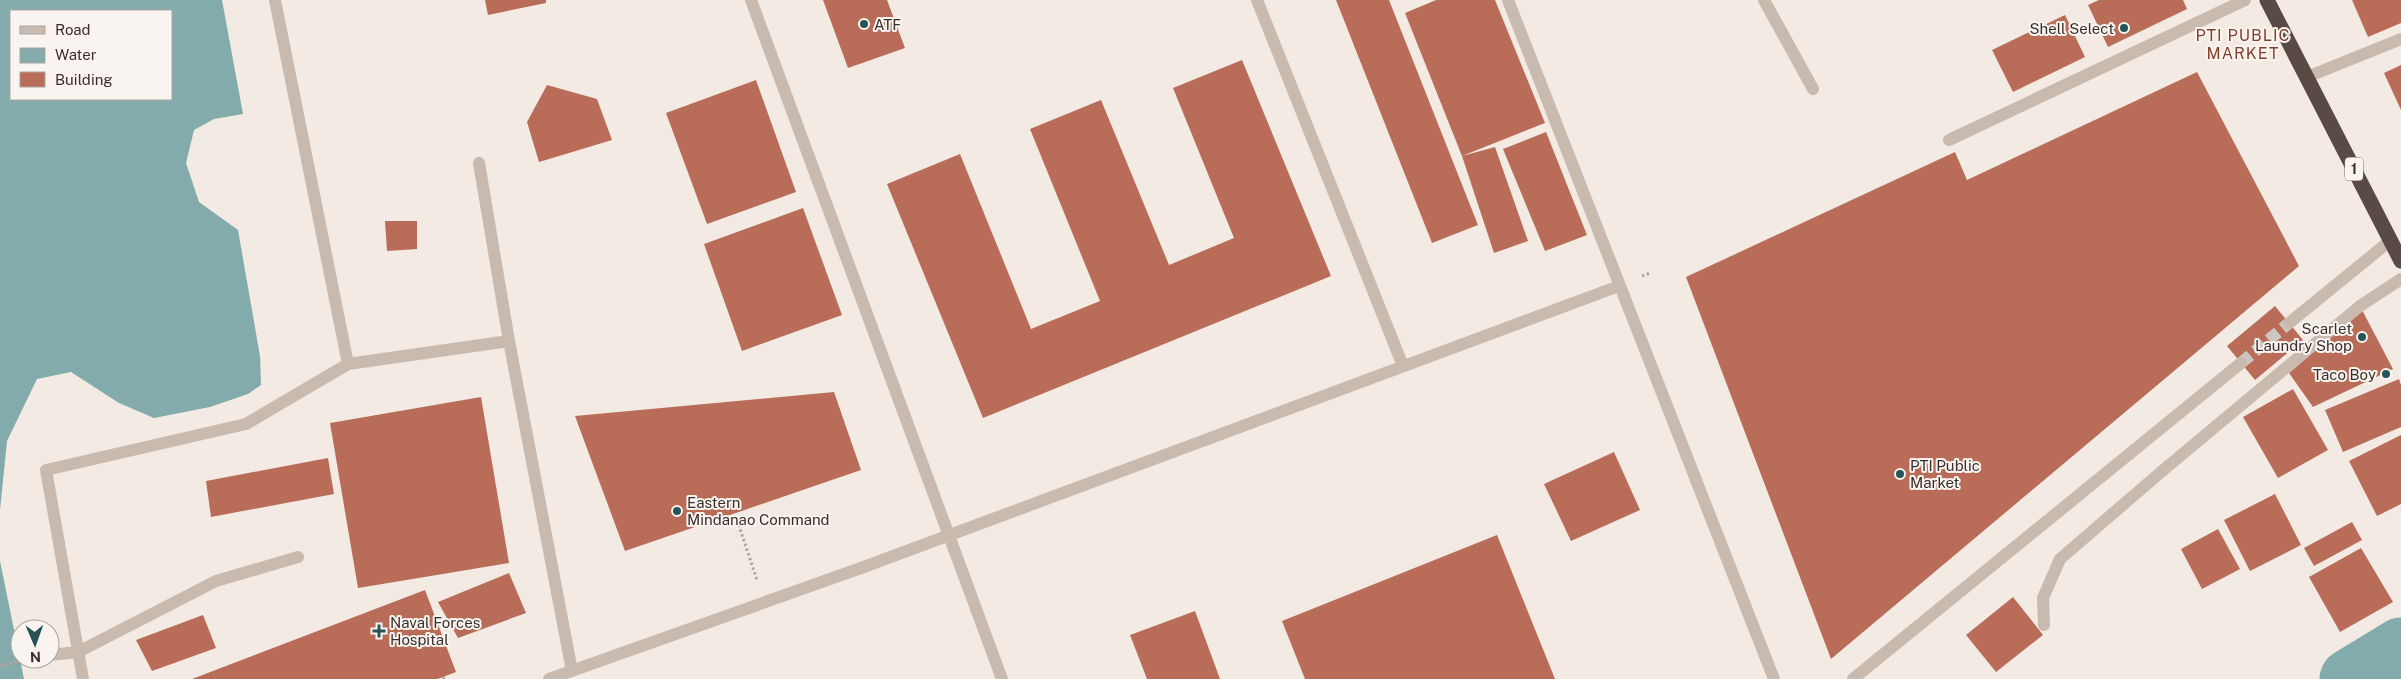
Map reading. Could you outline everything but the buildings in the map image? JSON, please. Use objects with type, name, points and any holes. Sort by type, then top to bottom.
[{"type":"highway","name":"1","points":[[2267,0],[2401,261]]},
{"type":"street","points":[[275,0],[348,364]]},
{"type":"street","points":[[751,0],[1002,679]]},
{"type":"street","points":[[1257,0],[1403,366]]},
{"type":"street","points":[[1508,0],[1774,679]]},
{"type":"street","points":[[1764,0],[1813,89]]},
{"type":"street","points":[[1949,140],[2245,0]]},
{"type":"street","points":[[2307,77],[2401,39]]},
{"type":"street","points":[[480,163],[509,341],[572,671]]},
{"type":"street","points":[[2289,323],[2391,240]]},
{"type":"street","points":[[2044,625],[2043,598],[2060,559],[2360,306],[2401,279]]},
{"type":"street","points":[[549,679],[949,535],[1619,286]]},
{"type":"street","points":[[83,679],[46,470],[246,424],[348,364],[509,341]]},
{"type":"street","points":[[1853,679],[2241,363]]},
{"type":"street","points":[[60,654],[78,652],[216,581],[298,557]]},
{"type":"path","points":[[737,520],[764,602]]},
{"type":"water","points":[[0,0],[222,0],[243,114],[214,119],[194,130],[186,163],[199,202],[238,230],[260,356],[261,385],[248,394],[210,407],[154,418],[119,403],[71,372],[37,379],[7,441],[0,510]]},
{"type":"water","points":[[0,561],[12,619],[10,619],[10,669],[22,669],[24,679],[0,679]]},
{"type":"waterway","points":[[2350,679],[2401,648]]},
{"type":"tunnel","points":[[2241,363],[2289,323]]},
{"type":"place","name":"ATF","points":[[864,24]]},
{"type":"place","name":"Shell Select","points":[[2124,28]]},
{"type":"place","name":"Scarlet Laundry Shop","points":[[2362,337]]},
{"type":"place","name":"Taco Boy","points":[[2386,374]]},
{"type":"place","name":"PTI Public Market","points":[[1900,474]]},
{"type":"place","name":"Eastern Mindanao Command","points":[[677,511]]},
{"type":"place","name":"Naval Forces Hospital","points":[[379,631]]},
{"type":"district","name":"PTI PUBLIC MARKET","points":[[2243,44]]}]
